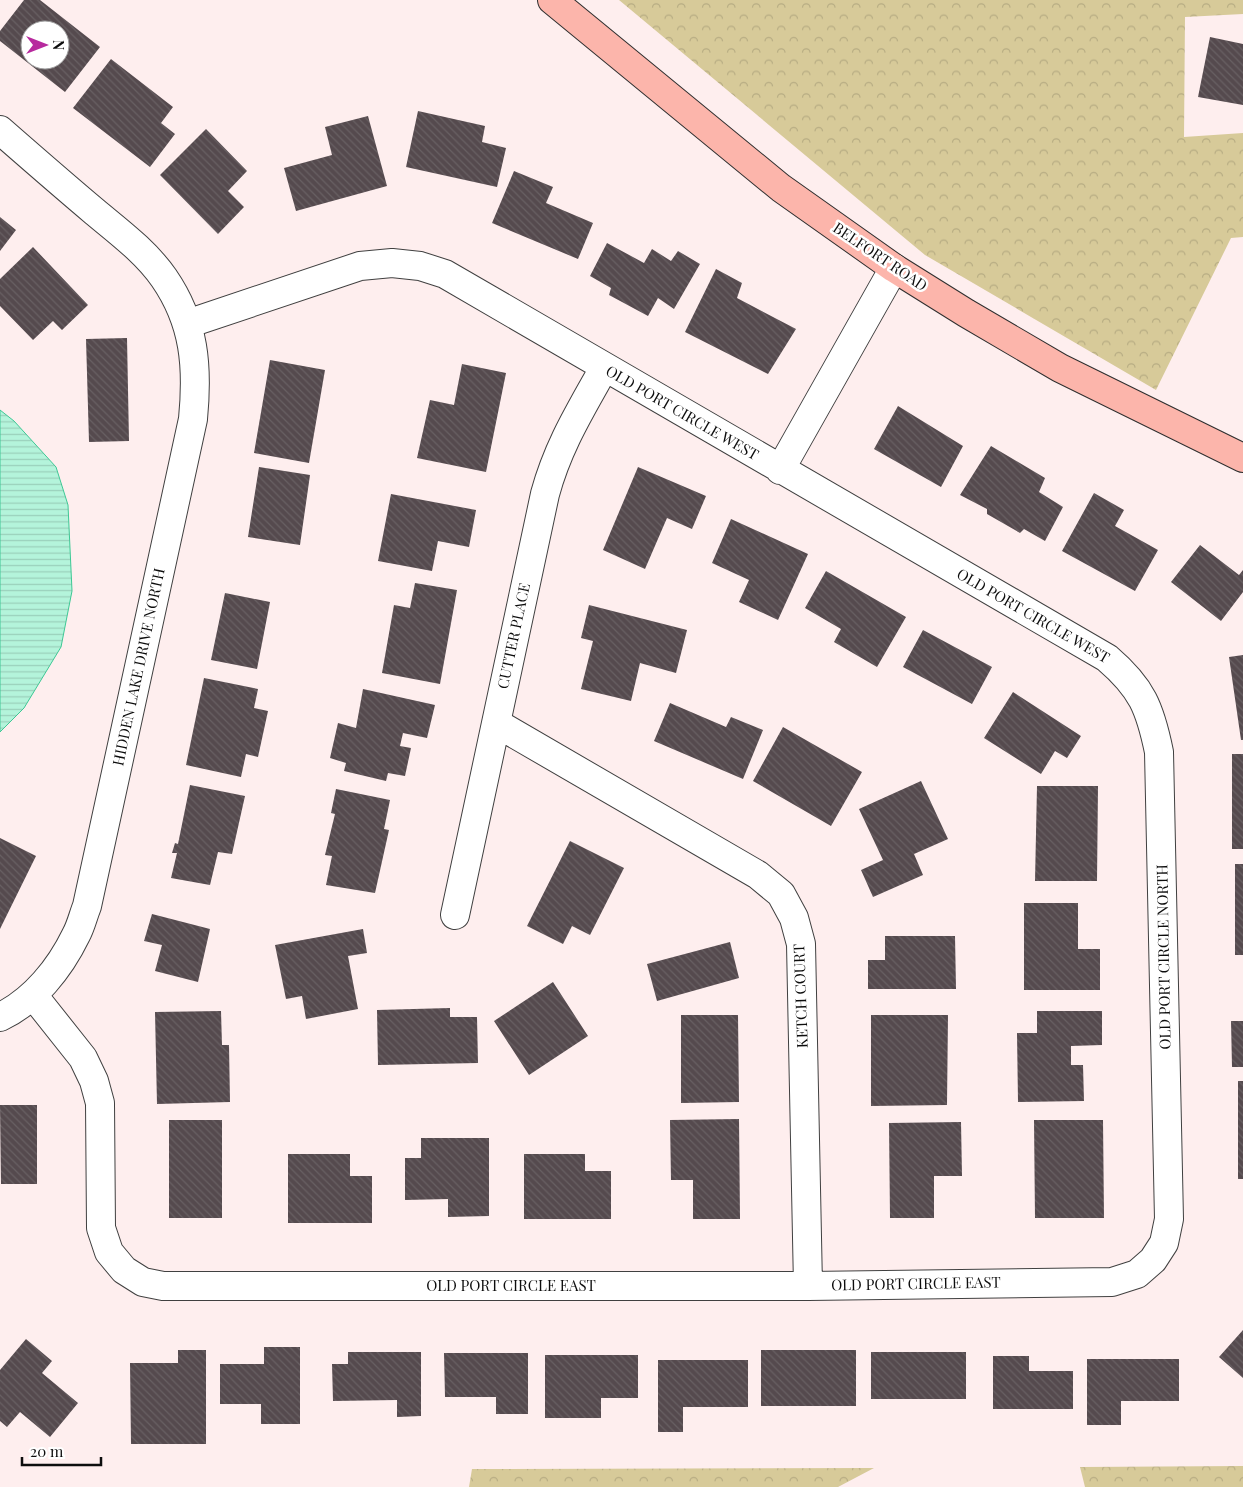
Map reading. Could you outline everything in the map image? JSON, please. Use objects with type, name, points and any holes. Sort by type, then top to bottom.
[{"type":"street","name":"BELFORT ROAD","points":[[552,0],[781,188],[894,268],[1060,368],[1243,458]]},
{"type":"street","name":"HIDDEN LAKE DRIVE NORTH","points":[[0,130],[140,250],[163,277],[177,301],[187,324],[195,357],[196,386],[193,419],[87,906],[76,935],[61,961],[33,995],[0,1016]]},
{"type":"street","name":"OLD PORT CIRCLE WEST","points":[[187,324],[360,266],[392,263],[420,266],[445,274],[604,368],[1107,658],[1127,675],[1143,698]]},
{"type":"street","points":[[780,470],[894,268]]},
{"type":"street","name":"CUTTER PLACE","points":[[455,915],[552,468],[563,441],[604,368]]},
{"type":"street","name":"OLD PORT CIRCLE NORTH","points":[[1143,698],[1153,722],[1159,752],[1169,1220]]},
{"type":"street","name":"KETCH COURT","points":[[496,723],[758,875],[780,894],[794,918],[801,944],[808,1286]]},
{"type":"street","name":"OLD PORT CIRCLE EAST","points":[[33,995],[82,1058],[94,1080],[100,1103],[101,1228],[109,1252],[124,1270],[143,1282],[163,1286],[808,1286],[1112,1282],[1137,1274],[1153,1260],[1164,1243],[1169,1220]]},
{"type":"green space","points":[[619,0],[1243,0],[1243,14],[1185,17],[1184,137],[1243,133],[1243,237],[1231,238],[1156,390],[925,255]]},
{"type":"green space","points":[[1243,1466],[1243,1487],[1085,1487],[1080,1467]]},
{"type":"green space","points":[[874,1468],[838,1487],[469,1487],[472,1469]]},
{"type":"shaded area","points":[[0,410],[14,421],[56,467],[68,505],[72,591],[61,647],[24,708],[0,732]]},
{"type":"building","points":[[24,0],[40,0],[66,20],[20,20],[20,57],[0,41],[0,31]]},
{"type":"building","points":[[70,24],[100,47],[65,92],[37,70],[70,70]]},
{"type":"building","points":[[1210,37],[1243,44],[1243,105],[1198,97]]},
{"type":"building","points":[[111,59],[173,107],[161,123],[175,134],[150,167],[73,108]]},
{"type":"building","points":[[418,111],[485,126],[482,142],[506,148],[497,187],[406,167]]},
{"type":"building","points":[[368,116],[387,186],[296,211],[284,168],[332,155],[325,127]]},
{"type":"building","points":[[206,129],[247,171],[228,191],[244,207],[218,234],[160,175]]},
{"type":"building","points":[[514,171],[553,187],[546,203],[593,223],[578,259],[492,223]]},
{"type":"building","points":[[0,217],[16,230],[0,251]]},
{"type":"building","points":[[607,243],[644,263],[652,249],[671,261],[678,251],[700,264],[674,309],[658,298],[648,316],[609,295],[611,288],[590,276]]},
{"type":"building","points":[[33,247],[88,305],[62,330],[53,321],[33,340],[0,306],[0,279]]},
{"type":"building","points":[[716,269],[742,283],[737,298],[796,329],[768,374],[685,332]]},
{"type":"building","points":[[127,338],[129,441],[89,442],[86,339]]},
{"type":"building","points":[[270,360],[325,370],[309,463],[254,453]]},
{"type":"building","points":[[462,364],[506,373],[486,472],[417,458],[430,400],[454,405]]},
{"type":"building","points":[[898,406],[963,446],[941,487],[874,449]]},
{"type":"building","points":[[991,446],[1045,478],[1039,492],[1063,507],[1045,541],[1024,529],[1020,533],[987,514],[987,509],[960,495]]},
{"type":"building","points":[[259,467],[310,475],[300,545],[248,537]]},
{"type":"building","points":[[638,467],[706,496],[692,529],[667,518],[645,569],[603,550]]},
{"type":"building","points":[[1094,493],[1124,510],[1115,526],[1158,550],[1135,591],[1062,551]]},
{"type":"building","points":[[391,494],[476,510],[469,547],[438,541],[432,571],[378,561]]},
{"type":"building","points":[[731,519],[808,554],[778,620],[739,602],[749,580],[712,563]]},
{"type":"building","points":[[1200,545],[1239,575],[1243,570],[1243,592],[1221,621],[1171,582]]},
{"type":"building","points":[[826,571],[906,617],[877,667],[834,642],[841,629],[805,608]]},
{"type":"building","points":[[415,583],[457,590],[440,684],[382,673],[394,605],[410,608]]},
{"type":"building","points":[[225,593],[270,602],[257,669],[211,660]]},
{"type":"building","points":[[589,605],[687,630],[676,673],[640,663],[631,701],[581,689],[593,641],[581,638]]},
{"type":"building","points":[[923,630],[992,667],[972,704],[903,667]]},
{"type":"building","points":[[1243,655],[1243,740],[1241,740],[1229,657]]},
{"type":"building","points":[[204,678],[258,689],[254,708],[268,711],[258,757],[246,754],[241,777],[186,765]]},
{"type":"building","points":[[363,689],[435,705],[427,738],[403,733],[400,746],[411,748],[405,776],[388,773],[386,781],[344,771],[346,763],[330,758],[338,723],[356,728]]},
{"type":"building","points":[[1013,692],[1081,736],[1067,758],[1055,751],[1041,774],[984,738]]},
{"type":"building","points":[[670,703],[726,727],[731,717],[763,730],[743,779],[654,741]]},
{"type":"building","points":[[783,727],[862,772],[831,826],[753,781]]},
{"type":"building","points":[[1232,754],[1243,754],[1243,849],[1232,849]]},
{"type":"building","points":[[921,781],[948,839],[914,854],[923,875],[873,897],[861,870],[883,860],[859,809]]},
{"type":"building","points":[[190,785],[245,796],[232,854],[218,852],[210,885],[171,878],[177,853],[172,853],[175,843],[178,844]]},
{"type":"building","points":[[1037,786],[1098,786],[1097,881],[1035,881]]},
{"type":"building","points":[[336,789],[390,800],[384,829],[389,830],[375,893],[326,885],[332,856],[325,855],[335,814],[331,813]]},
{"type":"building","points":[[0,838],[36,856],[0,929]]},
{"type":"building","points":[[570,841],[624,868],[590,935],[572,926],[563,944],[527,926]]},
{"type":"building","points":[[1235,864],[1243,864],[1243,955],[1235,955]]},
{"type":"building","points":[[1024,903],[1078,903],[1078,949],[1100,949],[1100,990],[1024,990]]},
{"type":"building","points":[[152,914],[210,929],[198,982],[155,971],[162,945],[144,941]]},
{"type":"building","points":[[363,929],[367,953],[348,956],[358,1009],[306,1019],[302,996],[286,999],[275,945]]},
{"type":"building","points":[[885,936],[955,936],[956,989],[868,989],[868,960],[885,960]]},
{"type":"building","points":[[730,942],[739,978],[657,1001],[647,964]]},
{"type":"building","points":[[553,982],[588,1036],[529,1075],[494,1021]]},
{"type":"building","points":[[450,1008],[450,1017],[477,1017],[478,1063],[378,1065],[377,1010]]},
{"type":"building","points":[[221,1011],[222,1045],[229,1045],[230,1102],[157,1104],[155,1012]]},
{"type":"building","points":[[1037,1011],[1102,1011],[1102,1045],[1071,1046],[1071,1065],[1083,1065],[1084,1101],[1018,1102],[1017,1033],[1037,1033]]},
{"type":"building","points":[[681,1015],[738,1015],[739,1102],[681,1103]]},
{"type":"building","points":[[871,1015],[948,1015],[947,1105],[871,1106]]},
{"type":"building","points":[[1231,1021],[1243,1021],[1243,1067],[1232,1067]]},
{"type":"building","points":[[1238,1081],[1243,1081],[1243,1179],[1238,1179]]},
{"type":"building","points":[[0,1105],[37,1105],[37,1184],[1,1184]]},
{"type":"building","points":[[739,1119],[740,1219],[693,1219],[693,1180],[671,1180],[670,1120]]},
{"type":"building","points":[[169,1120],[222,1120],[222,1218],[169,1218]]},
{"type":"building","points":[[1034,1120],[1103,1120],[1104,1218],[1035,1218]]},
{"type":"building","points":[[961,1122],[962,1176],[934,1176],[934,1218],[890,1218],[889,1123]]},
{"type":"building","points":[[421,1138],[489,1138],[489,1216],[448,1217],[448,1199],[405,1200],[405,1158],[421,1158]]},
{"type":"building","points":[[288,1154],[350,1154],[350,1176],[372,1176],[372,1223],[288,1223]]},
{"type":"building","points":[[524,1154],[585,1154],[585,1171],[611,1171],[611,1219],[524,1219]]},
{"type":"building","points":[[1243,1330],[1243,1378],[1219,1357]]},
{"type":"building","points":[[26,1339],[52,1361],[42,1373],[78,1403],[50,1437],[20,1412],[7,1427],[0,1421],[0,1370]]},
{"type":"building","points":[[264,1347],[300,1347],[300,1424],[261,1424],[261,1404],[220,1404],[220,1364],[264,1364]]},
{"type":"building","points":[[178,1350],[206,1350],[206,1444],[131,1444],[130,1363],[178,1363]]},
{"type":"building","points":[[761,1350],[856,1350],[856,1406],[761,1406]]},
{"type":"building","points":[[348,1352],[421,1352],[421,1416],[397,1417],[397,1400],[333,1401],[332,1364],[348,1364]]},
{"type":"building","points":[[871,1352],[966,1352],[966,1399],[871,1399]]},
{"type":"building","points":[[444,1353],[528,1353],[528,1414],[496,1414],[496,1397],[445,1397]]},
{"type":"building","points":[[545,1355],[638,1355],[638,1398],[601,1398],[601,1418],[545,1418]]},
{"type":"building","points":[[993,1356],[1029,1356],[1029,1371],[1073,1371],[1073,1409],[993,1409]]},
{"type":"building","points":[[1087,1359],[1179,1359],[1179,1401],[1121,1401],[1121,1425],[1087,1425]]},
{"type":"building","points":[[658,1360],[748,1360],[748,1407],[683,1407],[683,1432],[658,1432]]}]
